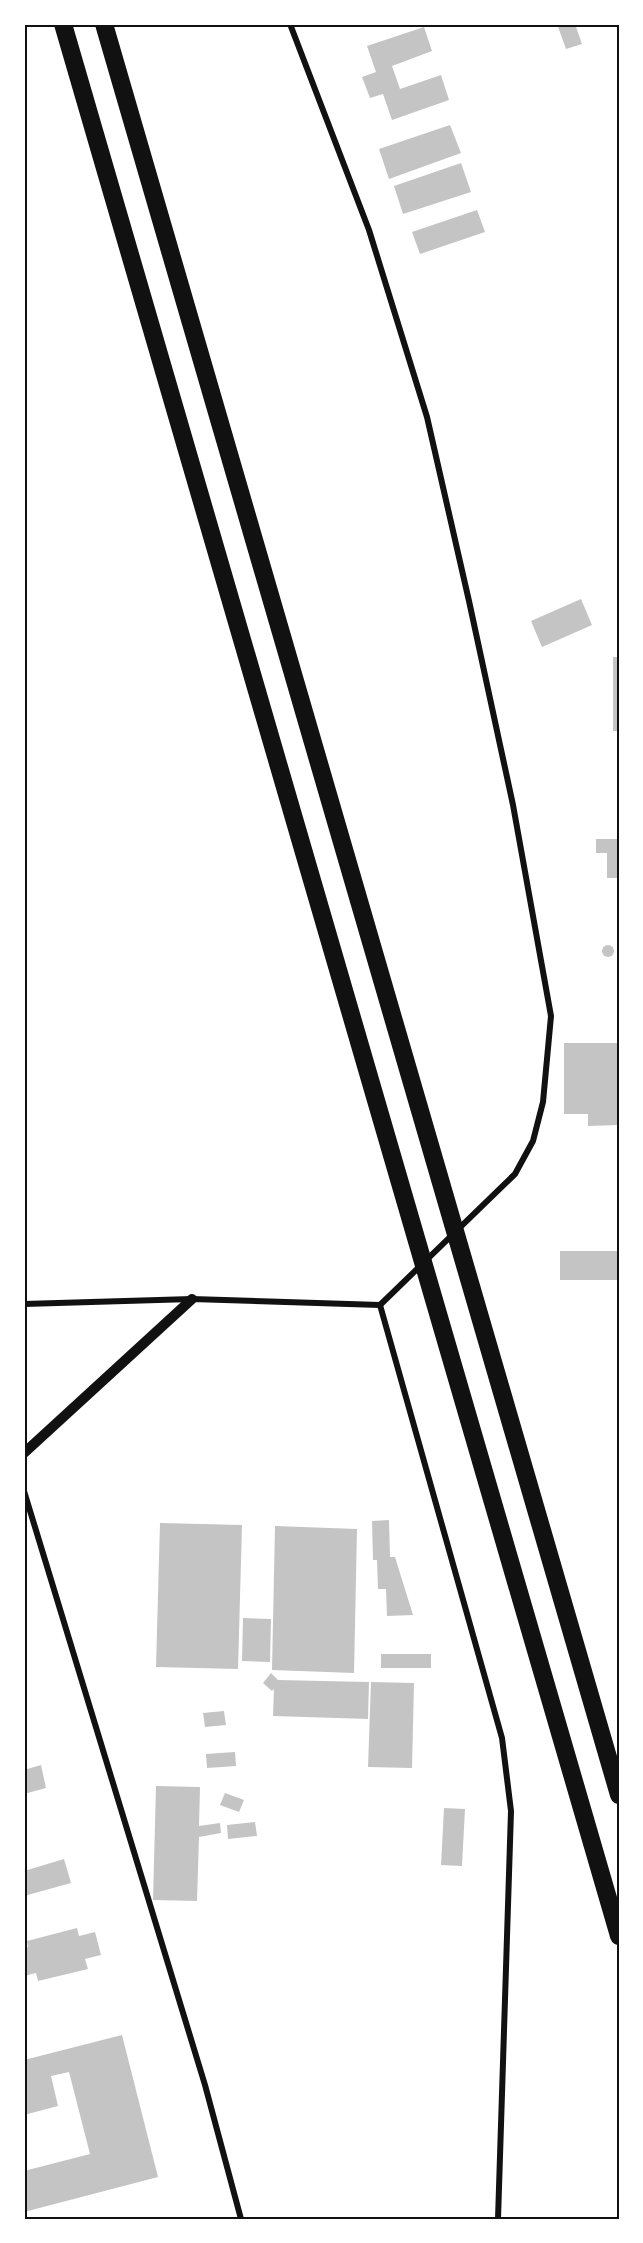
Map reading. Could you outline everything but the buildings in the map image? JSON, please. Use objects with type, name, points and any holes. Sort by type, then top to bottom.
[{"type":"highway","points":[[63,24],[619,1936]]},
{"type":"highway","points":[[104,24],[619,1795]]},
{"type":"street","points":[[24,1304],[192,1299],[380,1305],[515,1174],[533,1141],[543,1102],[551,1016],[513,806],[470,601],[426,417],[369,230],[290,24]]},
{"type":"street","points":[[24,1453],[192,1299]]},
{"type":"street","points":[[380,1305],[502,1738],[511,1811],[498,2219]]},
{"type":"street","points":[[24,1491],[205,2085],[242,2219]]}]
